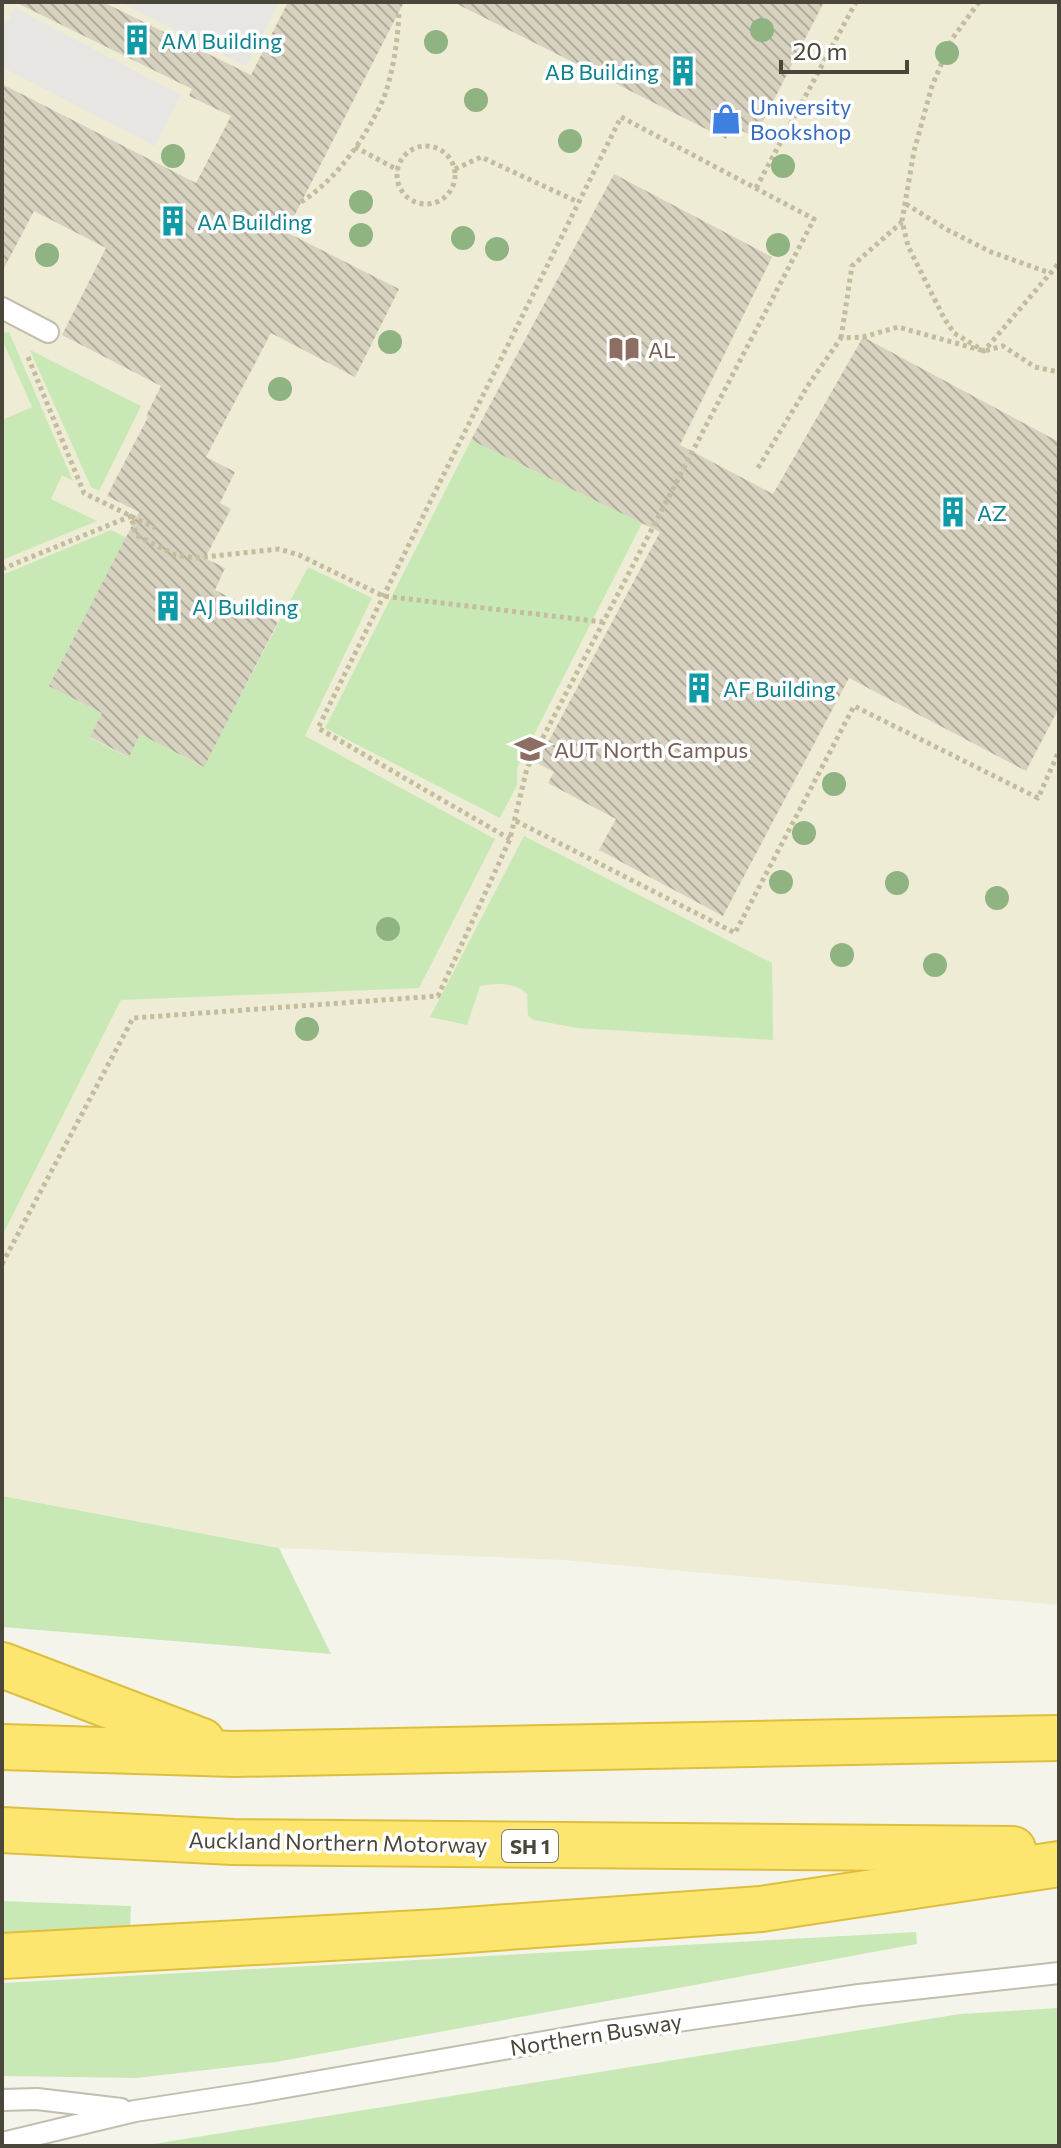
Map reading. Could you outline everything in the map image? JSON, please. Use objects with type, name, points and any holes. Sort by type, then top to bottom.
[{"type":"highway","points":[[2,1665],[235,1754]]},
{"type":"highway","points":[[2,1747],[235,1754],[1059,1738]]},
{"type":"highway","name":"Auckland Northern Motorway","points":[[2,1830],[233,1842],[1059,1850]]},
{"type":"highway","points":[[2,1956],[422,1933],[761,1909],[1059,1864]]},
{"type":"lane","points":[[6,310],[48,332]]},
{"type":"lane","name":"Northern Busway","points":[[2,2143],[135,2111],[601,2032],[754,2008],[1059,1973]]},
{"type":"lane","name":"Northern Busway","points":[[2,2100],[37,2099],[135,2111]]},
{"type":"path","points":[[756,188],[856,2]]},
{"type":"path","points":[[979,2],[952,39],[932,86],[914,151],[902,221],[908,246],[944,318],[954,333],[984,351]]},
{"type":"path","points":[[301,202],[319,191],[355,147],[383,100],[397,43],[399,11]]},
{"type":"path","points":[[2,1264],[133,1018],[438,996],[510,839],[527,768],[814,219],[621,117],[318,728],[510,839]]},
{"type":"path","points":[[355,147],[398,170]]},
{"type":"path","points":[[436,147],[452,160],[455,179],[452,189],[439,201],[421,204],[405,195],[398,179],[398,170],[407,153],[416,148],[436,147]]},
{"type":"path","points":[[455,169],[481,157],[578,202]]},
{"type":"path","points":[[906,204],[991,252],[1050,273]]},
{"type":"path","points":[[758,468],[841,338],[852,266],[902,221]]},
{"type":"path","points":[[984,351],[1059,263]]},
{"type":"path","points":[[6,310],[84,493],[155,528]]},
{"type":"path","points":[[841,338],[863,337],[898,327],[984,351],[1003,346],[1035,367],[1059,372]]},
{"type":"path","points":[[131,516],[136,535],[175,555],[195,558],[279,549],[299,555],[383,596],[603,622]]},
{"type":"path","points":[[2,569],[131,516]]},
{"type":"path","points":[[516,821],[735,933],[854,706],[1038,798],[1059,751]]},
{"type":"shaded area","name":"AUT North Campus","points":[[2,2],[1059,2],[1059,1605],[562,1560],[279,1548],[2,1496]]},
{"type":"shaded area","points":[[120,2],[279,2],[246,66]]},
{"type":"shaded area","points":[[15,8],[181,95],[155,146],[2,67],[2,22],[6,24]]},
{"type":"green space","points":[[9,332],[73,481],[62,475],[51,499],[97,521],[2,560],[2,420],[32,407],[2,339],[2,333]]},
{"type":"green space","points":[[30,350],[141,406],[99,491],[91,487]]},
{"type":"green space","points":[[471,440],[642,523],[517,768],[517,785],[500,818],[325,728]]},
{"type":"green space","points":[[111,530],[127,538],[50,686],[102,713],[90,738],[128,757],[140,734],[203,767],[308,567],[372,598],[305,736],[495,839],[419,988],[121,1000],[2,1236],[2,575]]},
{"type":"green space","points":[[524,836],[772,963],[773,1040],[577,1028],[534,1020],[528,1016],[527,994],[505,984],[480,986],[467,1025],[430,1017]]},
{"type":"green space","points":[[2,1496],[279,1548],[331,1654],[2,1627]]},
{"type":"green space","points":[[2,1901],[131,1906],[130,1932],[2,1939]]},
{"type":"green space","points":[[916,1932],[917,1944],[276,2062],[136,2078],[2,2076],[2,1983]]},
{"type":"green space","points":[[1059,2008],[1059,2146],[141,2146],[960,2014]]},
{"type":"building","points":[[15,2],[103,2],[251,75],[288,2],[404,2],[286,232],[399,289],[355,377],[271,333],[206,457],[235,472],[220,503],[231,509],[205,558],[225,568],[215,590],[278,622],[204,767],[140,734],[129,757],[90,737],[102,713],[49,686],[139,512],[107,496],[161,386],[62,335],[106,248],[34,211],[2,272],[2,84],[196,183],[231,116],[189,96],[192,89]]},
{"type":"building","name":"AB Building","points":[[453,2],[824,2],[755,137],[732,126],[726,139]]},
{"type":"building","points":[[614,174],[772,257],[680,445],[773,494],[863,337],[1059,442],[1059,708],[1026,771],[849,678],[723,916],[599,850],[616,819],[548,783],[554,772],[537,763],[660,532],[471,440]]},
{"type":"place","name":"AM Building","points":[[137,40]]},
{"type":"place","name":"AB Building","points":[[683,71]]},
{"type":"place","name":"University Bookshop","points":[[726,119]]},
{"type":"place","name":"AA Building","points":[[173,221]]},
{"type":"place","name":"AL","points":[[624,349]]},
{"type":"place","name":"AZ","points":[[953,512]]},
{"type":"place","name":"AJ Building","points":[[168,606]]},
{"type":"place","name":"AF Building","points":[[699,688]]},
{"type":"place","name":"AUT North Campus","points":[[530,749]]}]
